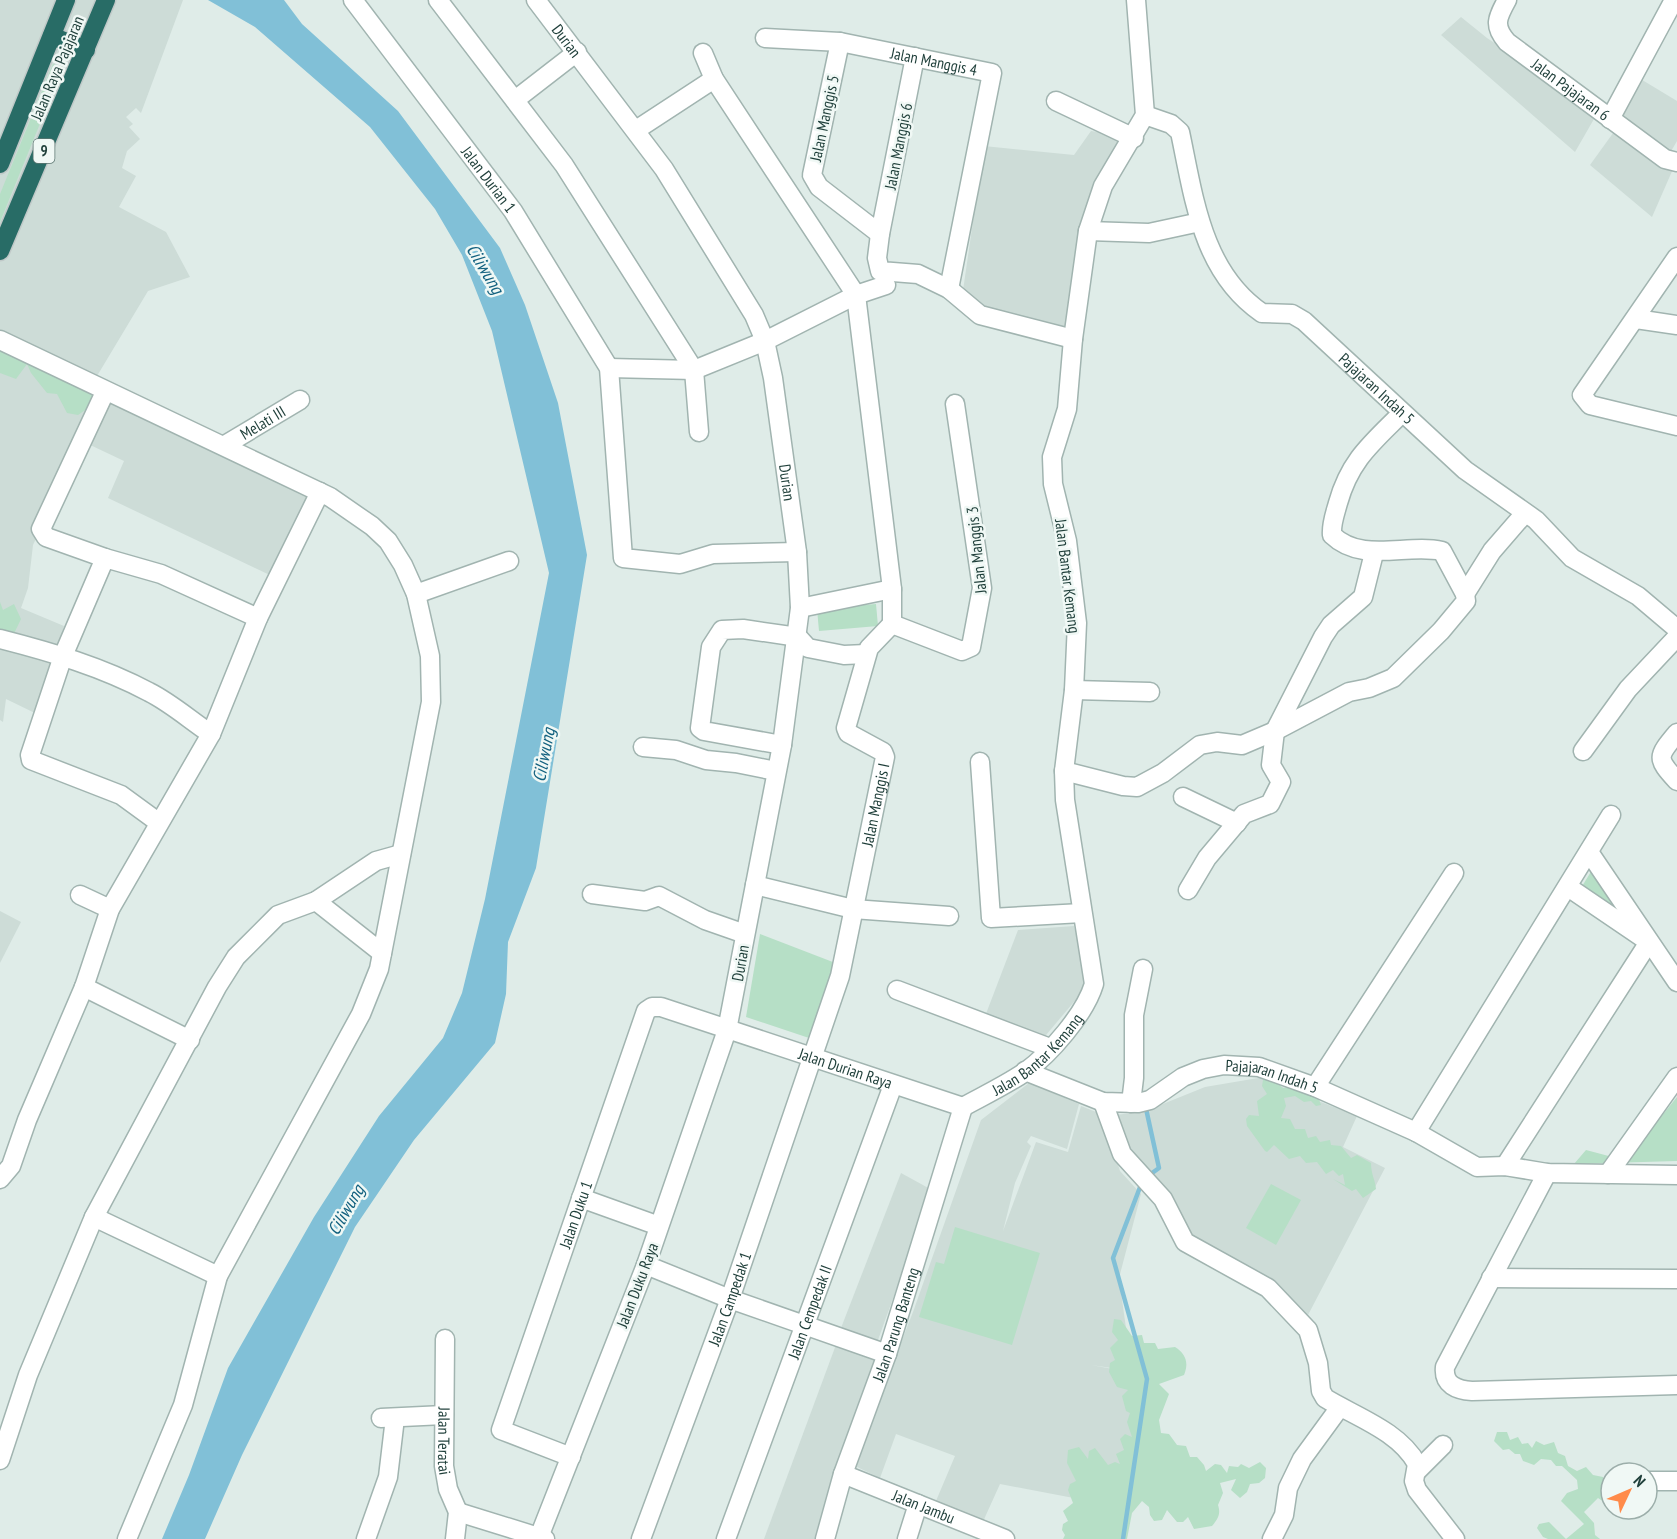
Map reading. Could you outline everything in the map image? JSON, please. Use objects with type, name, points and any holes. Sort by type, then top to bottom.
[{"type":"highway","name":"Jalan Raya Pajajaran","points":[[0,164],[66,0]]},
{"type":"highway","name":"Jalan Raya Pajajaran","points":[[0,250],[106,0]]},
{"type":"highway","points":[[52,36],[86,50]]},
{"type":"street","name":"Jalan Durian 1","points":[[353,0],[513,211],[609,368]]},
{"type":"street","points":[[438,0],[515,100],[586,198],[694,370],[699,432]]},
{"type":"street","name":"Durian","points":[[536,0],[664,169],[754,315],[765,341],[773,378],[797,552],[800,608],[798,637],[782,745],[728,1030]]},
{"type":"street","points":[[1056,101],[1140,125],[1136,0]]},
{"type":"street","name":"Jalan Pajajaran 6","points":[[1507,0],[1496,20],[1497,32],[1516,50],[1665,159],[1677,162]]},
{"type":"street","points":[[1610,119],[1674,0]]},
{"type":"street","name":"Jalan Manggis 4","points":[[765,38],[840,42],[992,73],[949,290]]},
{"type":"street","name":"Jalan Manggis 5","points":[[840,42],[813,175],[814,181],[880,234]]},
{"type":"street","points":[[515,100],[577,52]]},
{"type":"street","points":[[702,53],[714,79],[856,294],[892,589],[892,624]]},
{"type":"street","name":"Jalan Manggis 6","points":[[915,57],[877,258],[880,272],[918,274],[949,290]]},
{"type":"street","points":[[636,130],[714,79]]},
{"type":"street","name":"Pajajaran Indah 5","points":[[1140,125],[1171,124],[1180,132],[1200,222],[1222,274],[1257,310],[1269,315],[1298,317],[1464,470],[1544,528],[1572,558],[1638,596],[1677,629]]},
{"type":"street","name":"Jalan Bantar Kemang","points":[[963,1107],[1025,1071],[1050,1048],[1089,1000],[1094,984],[1065,800],[1064,771],[1074,690],[1077,623],[1067,541],[1053,484],[1052,457],[1067,409],[1073,339],[1088,231],[1103,186],[1140,125]]},
{"type":"street","points":[[1088,231],[1142,233],[1200,222]]},
{"type":"street","points":[[1677,257],[1636,319],[1586,386],[1582,395],[1584,401],[1590,405],[1677,426]]},
{"type":"street","points":[[797,552],[713,554],[680,564],[623,558],[609,368],[694,370],[765,341],[856,294],[886,285]]},
{"type":"street","points":[[949,290],[980,315],[1073,339]]},
{"type":"street","points":[[1636,319],[1677,325]]},
{"type":"street","points":[[0,340],[105,392],[320,492],[353,511],[388,542],[403,565],[416,594],[430,656],[431,702],[380,969],[361,1014],[218,1276],[183,1405],[127,1539]]},
{"type":"street","points":[[105,392],[41,529],[46,537],[184,584],[258,618]]},
{"type":"street","name":"Melati III","points":[[225,446],[300,400]]},
{"type":"street","name":"Jalan Manggis 3","points":[[892,624],[962,651],[971,647],[982,588],[956,404]]},
{"type":"street","points":[[1064,771],[1123,786],[1137,787],[1163,772],[1200,745],[1217,742],[1242,745],[1275,731],[1349,692],[1369,688],[1393,678],[1441,631],[1466,601],[1465,594],[1442,551],[1430,548],[1387,549],[1374,553],[1334,538],[1333,521],[1352,465],[1402,412]]},
{"type":"street","points":[[0,1179],[11,1166],[27,1120],[84,987],[110,909],[210,734],[258,618],[320,492]]},
{"type":"street","points":[[1465,594],[1492,551],[1525,513]]},
{"type":"street","points":[[1188,890],[1207,858],[1237,823],[1250,810],[1261,809],[1270,804],[1280,786],[1281,782],[1271,765],[1275,731],[1323,637],[1331,625],[1363,597],[1374,553]]},
{"type":"street","points":[[105,558],[63,656],[30,755],[31,760],[121,795],[158,822]]},
{"type":"street","points":[[416,594],[509,561]]},
{"type":"street","points":[[800,608],[892,589]]},
{"type":"street","name":"Jalan Manggis I","points":[[853,909],[885,757],[883,752],[846,730],[866,654],[872,643],[892,624]]},
{"type":"street","points":[[782,745],[701,730],[706,670],[713,642],[726,628],[798,637],[808,648],[844,655],[866,654]]},
{"type":"street","points":[[1583,751],[1628,689],[1677,637]]},
{"type":"street","points":[[0,639],[63,656],[152,693],[210,734]]},
{"type":"street","points":[[1074,690],[1150,692]]},
{"type":"street","points":[[1677,733],[1662,750],[1660,757],[1661,764],[1677,781]]},
{"type":"street","points":[[643,747],[676,750],[706,760],[777,771]]},
{"type":"street","points":[[980,762],[991,918],[1082,913]]},
{"type":"street","points":[[1183,797],[1237,823]]},
{"type":"street","points":[[1416,1132],[1611,815]]},
{"type":"street","points":[[1589,852],[1677,982]]},
{"type":"street","points":[[0,1460],[28,1375],[94,1217],[217,987],[238,954],[278,915],[316,901],[376,861],[401,854]]},
{"type":"street","name":"Pajajaran Indah 5","points":[[1140,1102],[1203,1068],[1224,1065],[1259,1067],[1316,1087],[1454,873]]},
{"type":"street","points":[[755,885],[853,909],[949,916]]},
{"type":"street","points":[[1568,887],[1649,942]]},
{"type":"street","points":[[592,894],[645,901],[659,896],[705,920],[745,934]]},
{"type":"street","points":[[80,895],[110,909]]},
{"type":"street","points":[[316,901],[382,953]]},
{"type":"street","name":"Jalan Campedak 1","points":[[641,1539],[730,1299],[840,976],[853,909]]},
{"type":"street","points":[[1505,1166],[1649,942]]},
{"type":"street","points":[[1025,1071],[1102,1102],[1140,1102],[1134,1078],[1134,1015],[1143,969]]},
{"type":"street","points":[[84,987],[190,1040]]},
{"type":"street","points":[[897,990],[1050,1048]]},
{"type":"street","name":"Jalan Duku 1","points":[[571,1457],[501,1430],[646,1011],[652,1007],[661,1007],[728,1030]]},
{"type":"street","name":"Jalan Durian Raya","points":[[728,1030],[813,1055],[893,1085],[963,1107]]},
{"type":"street","name":"Jalan Duku Raya","points":[[542,1538],[645,1265],[728,1030]]},
{"type":"street","points":[[1608,1174],[1677,1077]]},
{"type":"street","name":"Jalan Cempedak II","points":[[726,1539],[893,1085]]},
{"type":"street","points":[[1316,1087],[1416,1132],[1477,1167],[1505,1166],[1547,1173],[1677,1175]]},
{"type":"street","points":[[1102,1102],[1122,1154],[1163,1199],[1185,1242],[1268,1288],[1308,1330],[1318,1363],[1321,1391],[1325,1398],[1374,1425],[1402,1446],[1415,1460],[1418,1470]]},
{"type":"street","name":"Jalan Parung Banteng","points":[[825,1539],[843,1474],[886,1354],[963,1107]]},
{"type":"street","points":[[1547,1173],[1445,1367],[1448,1381],[1454,1388],[1472,1391],[1677,1385]]},
{"type":"street","points":[[581,1198],[659,1226]]},
{"type":"street","points":[[94,1217],[218,1276]]},
{"type":"street","points":[[645,1265],[730,1299],[886,1354]]},
{"type":"street","points":[[1491,1278],[1677,1279]]},
{"type":"street","name":"Jalan Teratai","points":[[445,1339],[444,1466],[448,1489],[458,1512],[455,1539]]},
{"type":"street","points":[[1272,1539],[1284,1515],[1288,1488],[1302,1459],[1340,1407]]},
{"type":"street","points":[[366,1539],[388,1477],[388,1418],[444,1415]]},
{"type":"street","points":[[1443,1445],[1418,1470],[1414,1481],[1417,1490],[1455,1539]]},
{"type":"street","name":"Jalan Jambu","points":[[843,1474],[918,1504],[986,1536],[1005,1539]]},
{"type":"street","points":[[1659,1481],[1677,1481]]},
{"type":"street","points":[[907,1539],[918,1504]]},
{"type":"street","points":[[458,1512],[542,1538]]},
{"type":"shaded area","points":[[0,0],[183,0],[141,113],[136,108],[126,117],[133,124],[129,127],[140,139],[127,151],[122,168],[136,176],[119,207],[166,232],[190,277],[148,291],[97,376],[110,383],[33,545],[28,588],[21,608],[64,626],[39,715],[6,699],[3,722],[0,720]]},
{"type":"shaded area","points":[[1461,17],[1487,38],[1598,112],[1575,152],[1441,35]]},
{"type":"shaded area","points":[[1629,72],[1677,101],[1677,141],[1670,153],[1608,108]]},
{"type":"shaded area","points":[[1616,129],[1673,169],[1652,217],[1590,165]]},
{"type":"shaded area","points":[[1091,131],[1125,136],[1064,334],[960,311],[984,146],[1074,155]]},
{"type":"shaded area","points":[[108,397],[311,496],[276,578],[108,498],[124,461],[86,443]]},
{"type":"shaded area","points":[[0,911],[21,922],[0,963]]},
{"type":"shaded area","points":[[1074,926],[1089,984],[1041,1041],[984,1019],[1018,930]]},
{"type":"shaded area","points":[[1264,1077],[1264,1080],[1357,1116],[1343,1147],[1385,1168],[1308,1315],[1201,1253],[1135,1173],[1114,1115],[1143,1112],[1205,1087]]},
{"type":"shaded area","points":[[1029,1083],[1079,1104],[1067,1149],[1031,1136],[1027,1142],[1031,1146],[1015,1183],[1003,1231],[1036,1142],[1068,1152],[1081,1106],[1096,1112],[1103,1118],[1120,1171],[1141,1194],[1119,1278],[1132,1371],[1091,1365],[1146,1375],[1126,1508],[1000,1484],[981,1526],[933,1508],[955,1456],[896,1434],[880,1478],[853,1465],[913,1312],[981,1120]]},
{"type":"shaded area","points":[[901,1173],[932,1190],[878,1340],[841,1328]]},
{"type":"shaded area","points":[[837,1342],[876,1357],[818,1539],[764,1539]]},
{"type":"green space","points":[[53,64],[63,67],[0,222],[0,194]]},
{"type":"green space","points":[[31,348],[48,374],[62,375],[74,380],[95,395],[91,406],[78,415],[67,413],[57,394],[47,393],[31,373],[27,364],[16,379],[0,373],[0,351]]},
{"type":"green space","points":[[0,602],[3,610],[14,604],[21,619],[10,642],[0,642]]},
{"type":"green space","points":[[876,604],[878,626],[819,631],[817,609]]},
{"type":"green space","points":[[1592,870],[1619,909],[1617,911],[1581,888]]},
{"type":"green space","points":[[760,934],[838,964],[815,1040],[746,1017]]},
{"type":"green space","points":[[1263,1080],[1274,1080],[1283,1088],[1302,1084],[1317,1094],[1321,1105],[1316,1106],[1311,1101],[1304,1102],[1295,1096],[1284,1098],[1286,1106],[1281,1118],[1290,1119],[1295,1129],[1305,1129],[1308,1138],[1316,1136],[1320,1142],[1330,1140],[1331,1145],[1341,1146],[1351,1158],[1357,1155],[1371,1163],[1376,1189],[1363,1198],[1356,1189],[1352,1191],[1333,1179],[1345,1185],[1343,1174],[1339,1176],[1333,1170],[1326,1174],[1317,1162],[1306,1163],[1300,1156],[1289,1159],[1274,1145],[1267,1152],[1265,1151],[1247,1126],[1246,1119],[1249,1115],[1259,1116],[1257,1101],[1267,1094],[1262,1086]]},
{"type":"green space","points":[[1677,1097],[1677,1161],[1574,1164],[1586,1150],[1620,1159],[1631,1154]]},
{"type":"green space","points":[[1271,1184],[1301,1200],[1276,1245],[1246,1228]]},
{"type":"green space","points":[[955,1227],[1040,1253],[1012,1345],[919,1317],[936,1262],[944,1264]]},
{"type":"green space","points":[[1114,1319],[1121,1320],[1132,1336],[1142,1335],[1144,1343],[1155,1343],[1158,1349],[1175,1347],[1186,1359],[1184,1375],[1159,1384],[1169,1394],[1159,1420],[1161,1433],[1169,1434],[1177,1445],[1186,1446],[1190,1457],[1197,1457],[1206,1471],[1215,1464],[1221,1465],[1227,1473],[1229,1466],[1238,1467],[1241,1464],[1249,1468],[1260,1462],[1266,1468],[1265,1478],[1259,1483],[1250,1484],[1247,1492],[1240,1498],[1231,1490],[1236,1479],[1220,1483],[1223,1493],[1218,1505],[1218,1516],[1212,1526],[1194,1529],[1188,1517],[1183,1522],[1177,1522],[1167,1510],[1162,1520],[1154,1521],[1149,1507],[1142,1501],[1132,1513],[1127,1539],[1063,1539],[1065,1535],[1062,1530],[1063,1524],[1068,1521],[1063,1511],[1073,1503],[1068,1490],[1070,1484],[1076,1481],[1067,1463],[1068,1450],[1079,1447],[1088,1459],[1089,1451],[1095,1448],[1108,1465],[1115,1462],[1120,1464],[1116,1454],[1124,1450],[1120,1439],[1125,1434],[1132,1437],[1127,1422],[1130,1413],[1126,1411],[1122,1396],[1128,1390],[1117,1387],[1109,1372],[1110,1363],[1115,1360],[1110,1348],[1118,1340],[1112,1332]]},
{"type":"green space","points":[[1497,1432],[1507,1432],[1510,1440],[1518,1437],[1522,1444],[1528,1443],[1532,1448],[1536,1441],[1544,1445],[1554,1442],[1558,1453],[1565,1456],[1568,1466],[1577,1471],[1586,1467],[1593,1475],[1599,1476],[1599,1499],[1584,1512],[1594,1523],[1595,1535],[1600,1539],[1566,1539],[1584,1524],[1561,1501],[1567,1493],[1578,1489],[1577,1480],[1562,1466],[1556,1466],[1551,1460],[1541,1459],[1534,1465],[1523,1461],[1520,1454],[1515,1454],[1509,1449],[1503,1450],[1494,1441]]},
{"type":"green space","points":[[1549,1522],[1566,1539],[1548,1539],[1543,1537],[1537,1528],[1539,1524]]},
{"type":"water","name":"Ciliwung","points":[[208,0],[284,0],[302,24],[398,111],[500,248],[525,305],[558,403],[587,555],[536,868],[508,942],[506,994],[495,1043],[414,1140],[355,1227],[242,1455],[205,1539],[162,1539],[189,1475],[228,1368],[314,1217],[379,1116],[443,1038],[462,993],[485,899],[549,573],[492,331],[462,255],[435,209],[370,127],[255,27]]},
{"type":"waterway","points":[[1145,1104],[1159,1168],[1148,1176]]},
{"type":"waterway","points":[[1123,1539],[1147,1379],[1113,1258],[1142,1182]]}]
